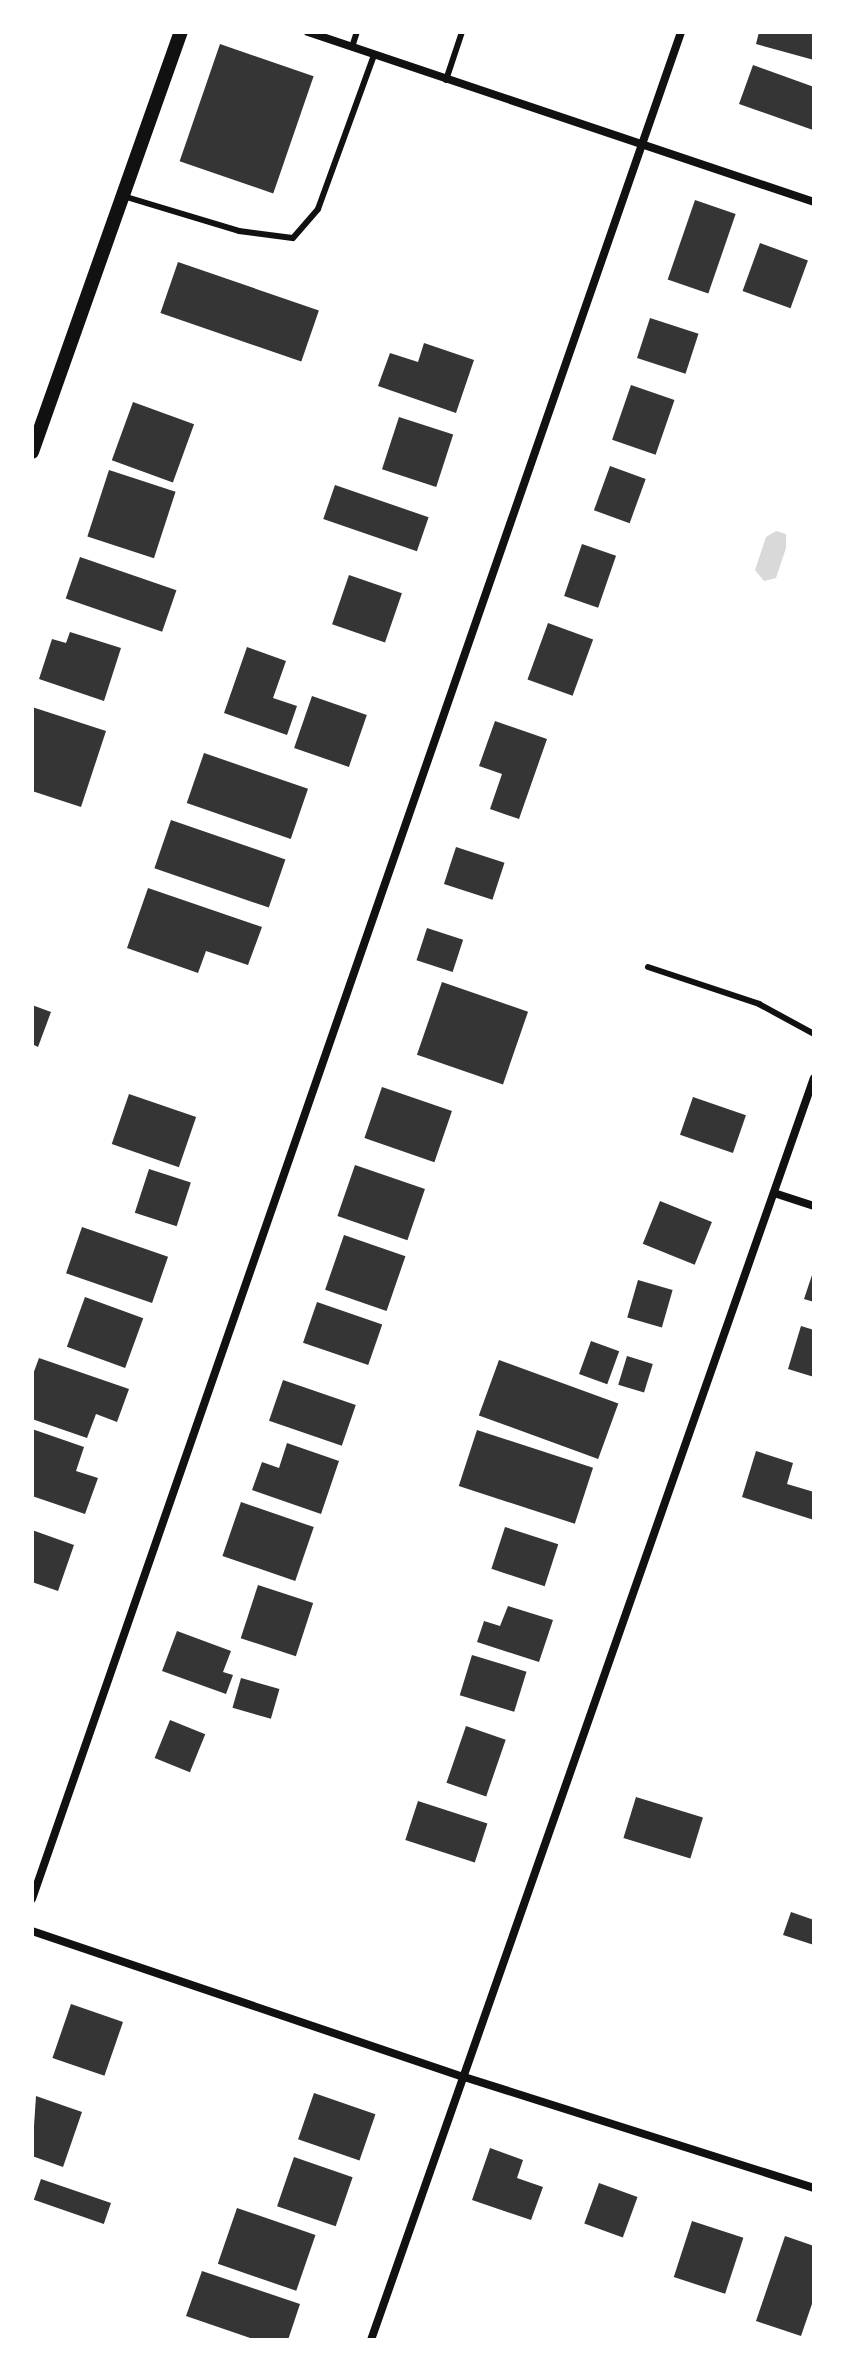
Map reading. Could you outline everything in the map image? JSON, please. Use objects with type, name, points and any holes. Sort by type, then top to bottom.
[{"type":"street","points":[[32,452],[181,32]]},
{"type":"street","points":[[308,32],[641,147],[814,202]]},
{"type":"street","points":[[32,1899],[681,32]]},
{"type":"street","points":[[371,2340],[461,2076],[814,1078]]},
{"type":"street","points":[[774,1193],[814,1206]]},
{"type":"street","points":[[32,1931],[461,2076],[814,2188]]},
{"type":"lane","points":[[352,47],[357,32]]},
{"type":"lane","points":[[446,80],[462,32]]},
{"type":"lane","points":[[123,196],[239,231],[293,238],[318,209],[374,55]]},
{"type":"lane","points":[[648,967],[759,1004],[814,1034]]},
{"type":"shaded area","points":[[776,531],[786,534],[786,548],[776,578],[764,581],[755,570],[766,537]]},
{"type":"building","points":[[759,32],[814,32],[814,60],[756,44]]},
{"type":"building","points":[[220,44],[314,76],[273,193],[180,161]]},
{"type":"building","points":[[753,65],[814,87],[813,130],[739,104]]},
{"type":"building","points":[[695,200],[736,214],[708,293],[668,279]]},
{"type":"building","points":[[760,243],[808,260],[790,308],[743,291]]},
{"type":"building","points":[[178,262],[319,311],[301,362],[160,313]]},
{"type":"building","points":[[650,318],[699,334],[686,374],[637,358]]},
{"type":"building","points":[[424,343],[474,360],[456,413],[378,386],[390,353],[418,362]]},
{"type":"building","points":[[631,385],[674,400],[656,455],[612,440]]},
{"type":"building","points":[[133,402],[194,424],[173,482],[112,460]]},
{"type":"building","points":[[399,417],[453,435],[436,487],[382,469]]},
{"type":"building","points":[[610,466],[646,479],[630,523],[594,510]]},
{"type":"building","points":[[109,470],[176,492],[154,558],[87,537]]},
{"type":"building","points":[[335,485],[429,517],[417,551],[323,519]]},
{"type":"building","points":[[582,544],[616,556],[598,608],[564,596]]},
{"type":"building","points":[[80,557],[176,590],[162,632],[66,599]]},
{"type":"building","points":[[349,575],[402,593],[385,642],[332,624]]},
{"type":"building","points":[[548,623],[593,639],[573,696],[527,679]]},
{"type":"building","points":[[70,632],[121,648],[104,701],[39,679],[52,639],[66,643]]},
{"type":"building","points":[[247,647],[286,661],[273,698],[297,706],[287,735],[224,713]]},
{"type":"building","points":[[312,696],[367,715],[349,767],[294,748]]},
{"type":"building","points":[[32,707],[106,731],[81,807],[32,791]]},
{"type":"building","points":[[495,721],[547,739],[519,819],[490,809],[502,774],[479,766]]},
{"type":"building","points":[[204,753],[308,789],[291,839],[187,803]]},
{"type":"building","points":[[171,820],[285,859],[269,908],[154,868]]},
{"type":"building","points":[[456,847],[505,863],[492,900],[444,884]]},
{"type":"building","points":[[148,888],[262,927],[248,965],[206,951],[198,973],[127,948]]},
{"type":"building","points":[[427,928],[463,940],[453,972],[416,960]]},
{"type":"building","points":[[442,982],[528,1012],[503,1084],[417,1055]]},
{"type":"building","points":[[32,1005],[51,1012],[38,1047],[32,1044]]},
{"type":"building","points":[[382,1087],[452,1111],[434,1162],[364,1138]]},
{"type":"building","points":[[129,1094],[196,1117],[179,1167],[112,1144]]},
{"type":"building","points":[[693,1097],[746,1115],[733,1153],[680,1135]]},
{"type":"building","points":[[355,1165],[425,1189],[407,1240],[337,1216]]},
{"type":"building","points":[[149,1169],[191,1183],[177,1226],[135,1213]]},
{"type":"building","points":[[660,1201],[712,1222],[695,1265],[643,1244]]},
{"type":"building","points":[[82,1227],[168,1257],[152,1303],[66,1273]]},
{"type":"building","points":[[344,1235],[405,1256],[387,1311],[325,1290]]},
{"type":"building","points":[[814,1272],[814,1302],[804,1299]]},
{"type":"building","points":[[638,1280],[673,1290],[662,1327],[627,1317]]},
{"type":"building","points":[[85,1297],[143,1318],[125,1368],[67,1347]]},
{"type":"building","points":[[317,1302],[382,1324],[368,1365],[303,1343]]},
{"type":"building","points":[[801,1326],[814,1330],[814,1377],[788,1369]]},
{"type":"building","points":[[591,1341],[619,1351],[607,1384],[579,1374]]},
{"type":"building","points":[[627,1356],[653,1364],[644,1393],[618,1385]]},
{"type":"building","points":[[39,1358],[129,1389],[117,1422],[96,1414],[87,1438],[32,1419],[32,1377]]},
{"type":"building","points":[[499,1360],[618,1403],[598,1459],[479,1415]]},
{"type":"building","points":[[283,1380],[356,1405],[342,1446],[269,1421]]},
{"type":"building","points":[[32,1429],[84,1447],[76,1471],[98,1478],[85,1514],[32,1496]]},
{"type":"building","points":[[477,1430],[593,1468],[575,1524],[459,1486]]},
{"type":"building","points":[[287,1443],[339,1461],[321,1514],[252,1490],[262,1462],[279,1468]]},
{"type":"building","points":[[756,1451],[793,1463],[787,1484],[814,1492],[814,1520],[742,1497]]},
{"type":"building","points":[[241,1502],[314,1527],[295,1581],[222,1556]]},
{"type":"building","points":[[505,1527],[558,1544],[545,1586],[491,1569]]},
{"type":"building","points":[[32,1530],[74,1545],[58,1591],[32,1582]]},
{"type":"building","points":[[258,1585],[313,1603],[296,1656],[241,1638]]},
{"type":"building","points":[[508,1606],[553,1620],[539,1662],[477,1642],[484,1621],[500,1626]]},
{"type":"building","points":[[177,1631],[231,1651],[223,1672],[233,1675],[226,1694],[162,1671]]},
{"type":"building","points":[[472,1655],[527,1672],[514,1712],[460,1695]]},
{"type":"building","points":[[241,1678],[279,1689],[271,1719],[232,1708]]},
{"type":"building","points":[[170,1720],[205,1734],[190,1772],[155,1758]]},
{"type":"building","points":[[466,1726],[506,1740],[486,1796],[446,1783]]},
{"type":"building","points":[[636,1797],[703,1817],[690,1859],[623,1838]]},
{"type":"building","points":[[418,1801],[487,1824],[475,1863],[405,1840]]},
{"type":"building","points":[[791,1912],[814,1920],[814,1945],[783,1935]]},
{"type":"building","points":[[71,2004],[123,2022],[104,2076],[52,2058]]},
{"type":"building","points":[[314,2093],[375,2114],[360,2160],[298,2139]]},
{"type":"building","points":[[36,2096],[82,2112],[63,2167],[32,2156]]},
{"type":"building","points":[[490,2148],[523,2160],[517,2178],[543,2187],[531,2220],[472,2200]]},
{"type":"building","points":[[294,2157],[353,2177],[336,2226],[277,2206]]},
{"type":"building","points":[[41,2179],[111,2203],[104,2224],[34,2200]]},
{"type":"building","points":[[599,2183],[638,2197],[623,2237],[584,2223]]},
{"type":"building","points":[[237,2208],[315,2235],[296,2291],[218,2264]]},
{"type":"building","points":[[692,2221],[743,2238],[725,2294],[674,2277]]},
{"type":"building","points":[[785,2236],[814,2246],[814,2298],[801,2336],[756,2321]]},
{"type":"building","points":[[202,2271],[300,2304],[288,2340],[256,2340],[186,2316]]}]
